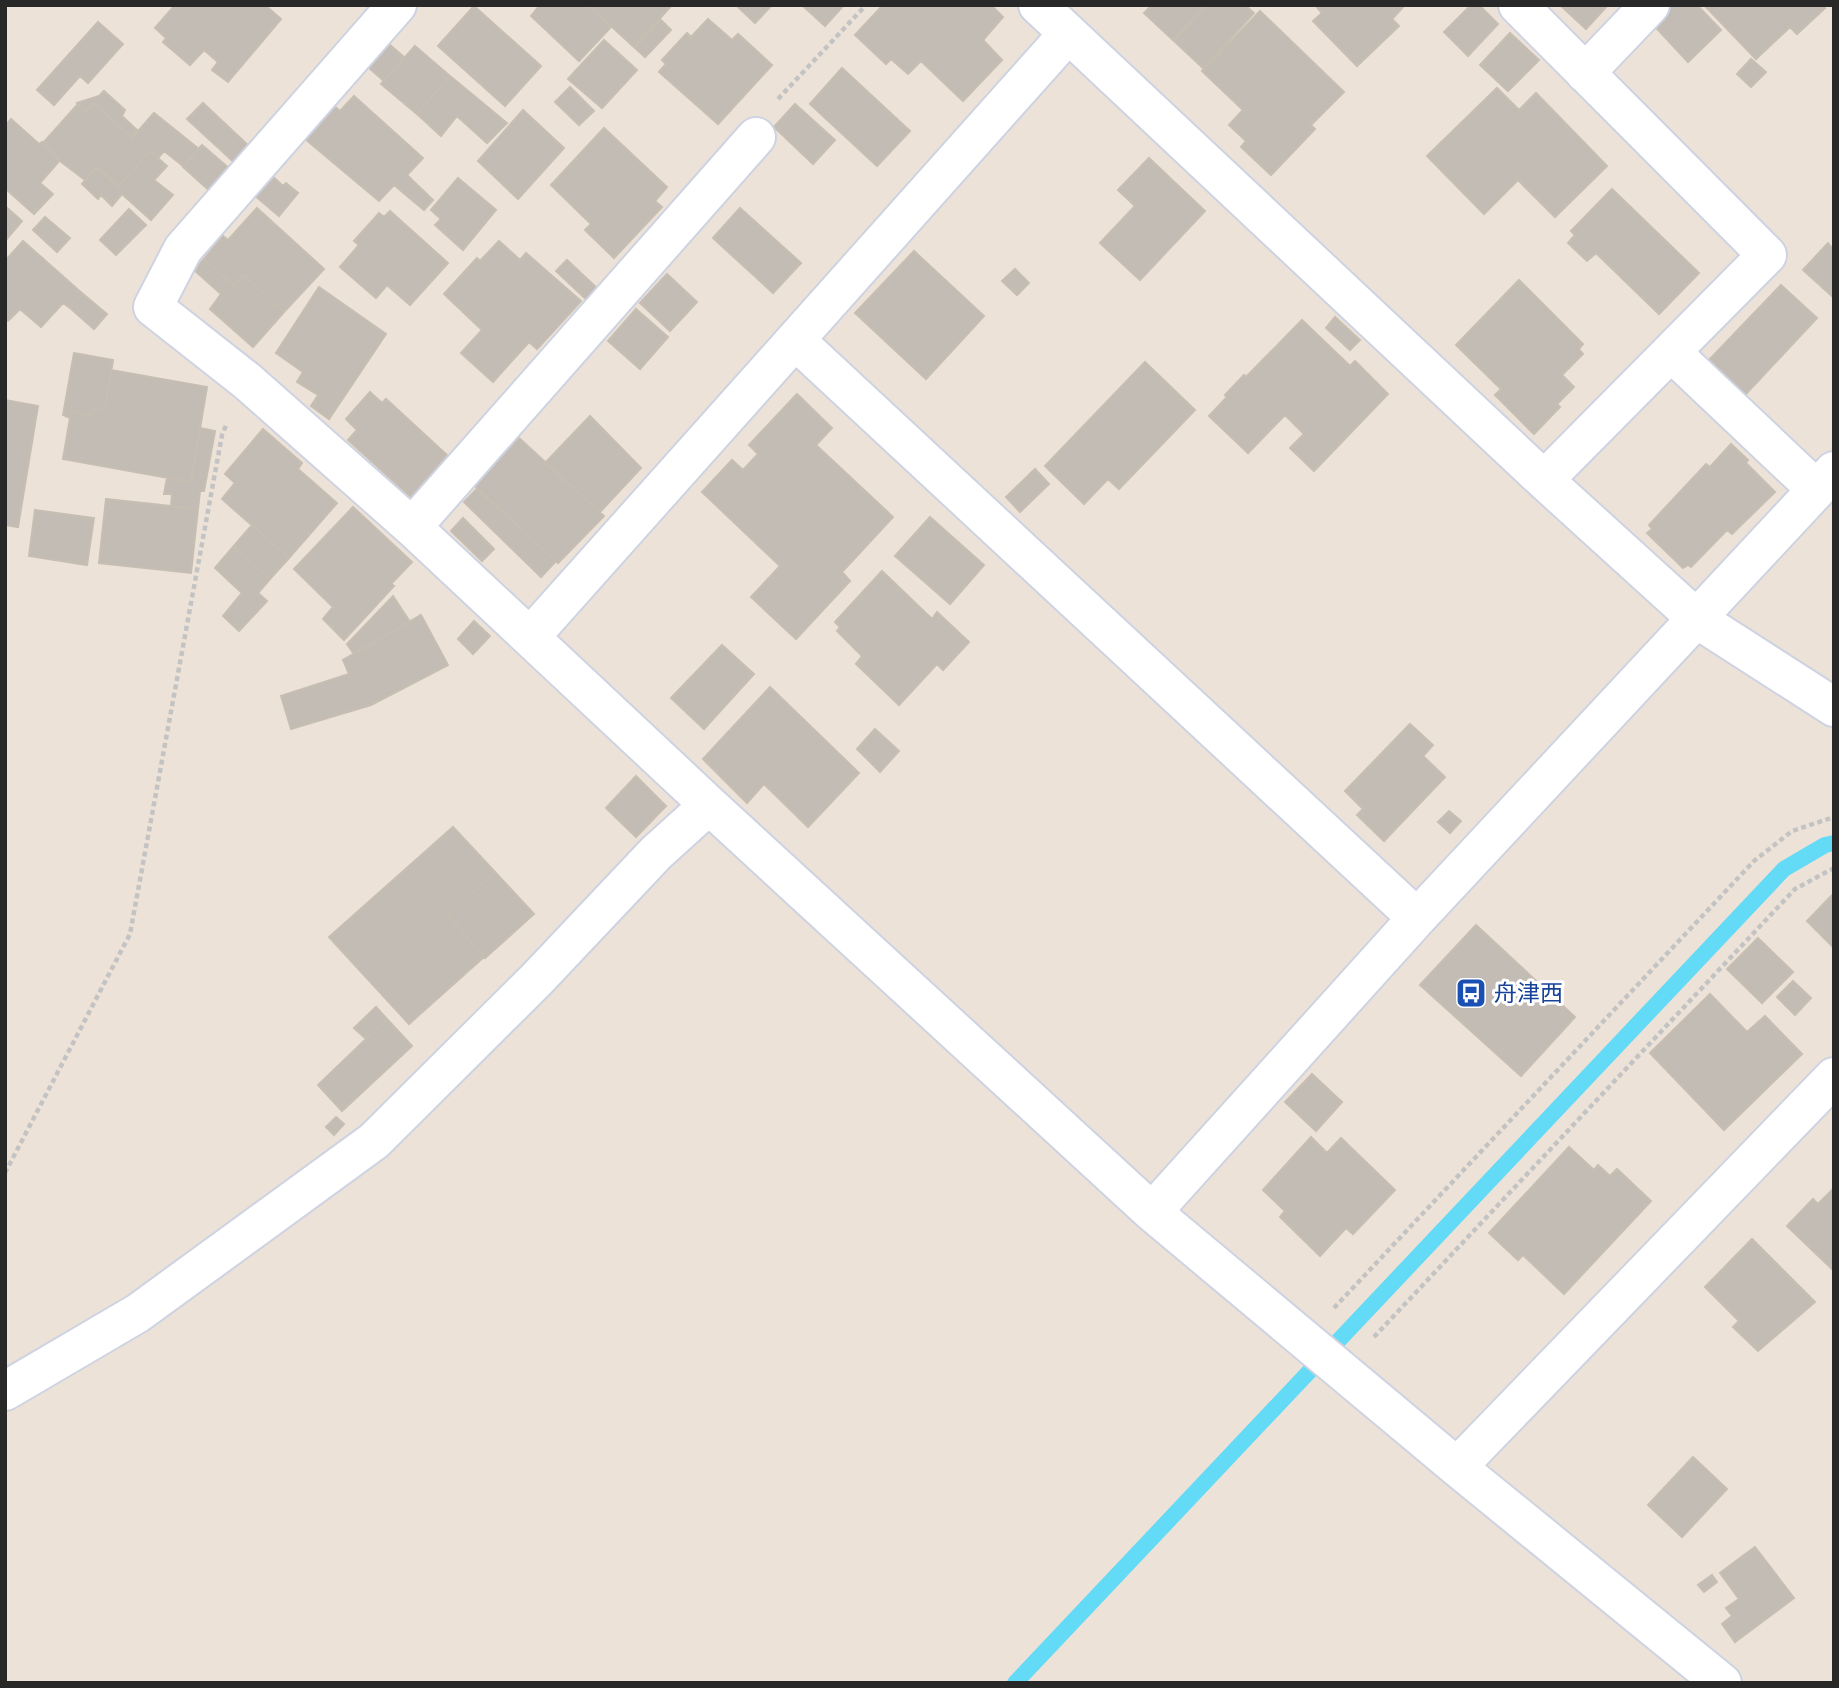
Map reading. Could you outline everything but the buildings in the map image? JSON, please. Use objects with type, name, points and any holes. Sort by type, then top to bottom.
[{"type":"street","points":[[397,5],[183,249],[153,307],[247,381],[412,527],[709,805],[1152,1212],[1457,1467],[1722,1683]]},
{"type":"street","points":[[1038,5],[1544,480],[1697,619],[1834,707]]},
{"type":"street","points":[[1518,5],[1767,255],[1544,480]]},
{"type":"street","points":[[1585,73],[1650,5]]},
{"type":"street","points":[[530,638],[1068,34]]},
{"type":"street","points":[[412,527],[756,137]]},
{"type":"street","points":[[795,341],[1417,918]]},
{"type":"street","points":[[1152,1212],[1417,918],[1825,480],[1671,352]]},
{"type":"street","points":[[5,1391],[138,1313],[374,1141],[537,979],[656,853],[709,805]]},
{"type":"street","points":[[1457,1467],[1834,1077]]},
{"type":"path","points":[[756,137],[757,122],[866,5]]},
{"type":"path","points":[[5,1173],[130,934],[222,435],[247,381]]},
{"type":"path","points":[[1324,1356],[1754,861],[1792,831],[1834,817]]},
{"type":"path","points":[[1324,1356],[1795,889],[1834,868]]},
{"type":"waterway","points":[[1015,1683],[1784,869],[1825,845],[1834,843]]},
{"type":"place","name":"舟津西","points":[[1471,993]]}]
